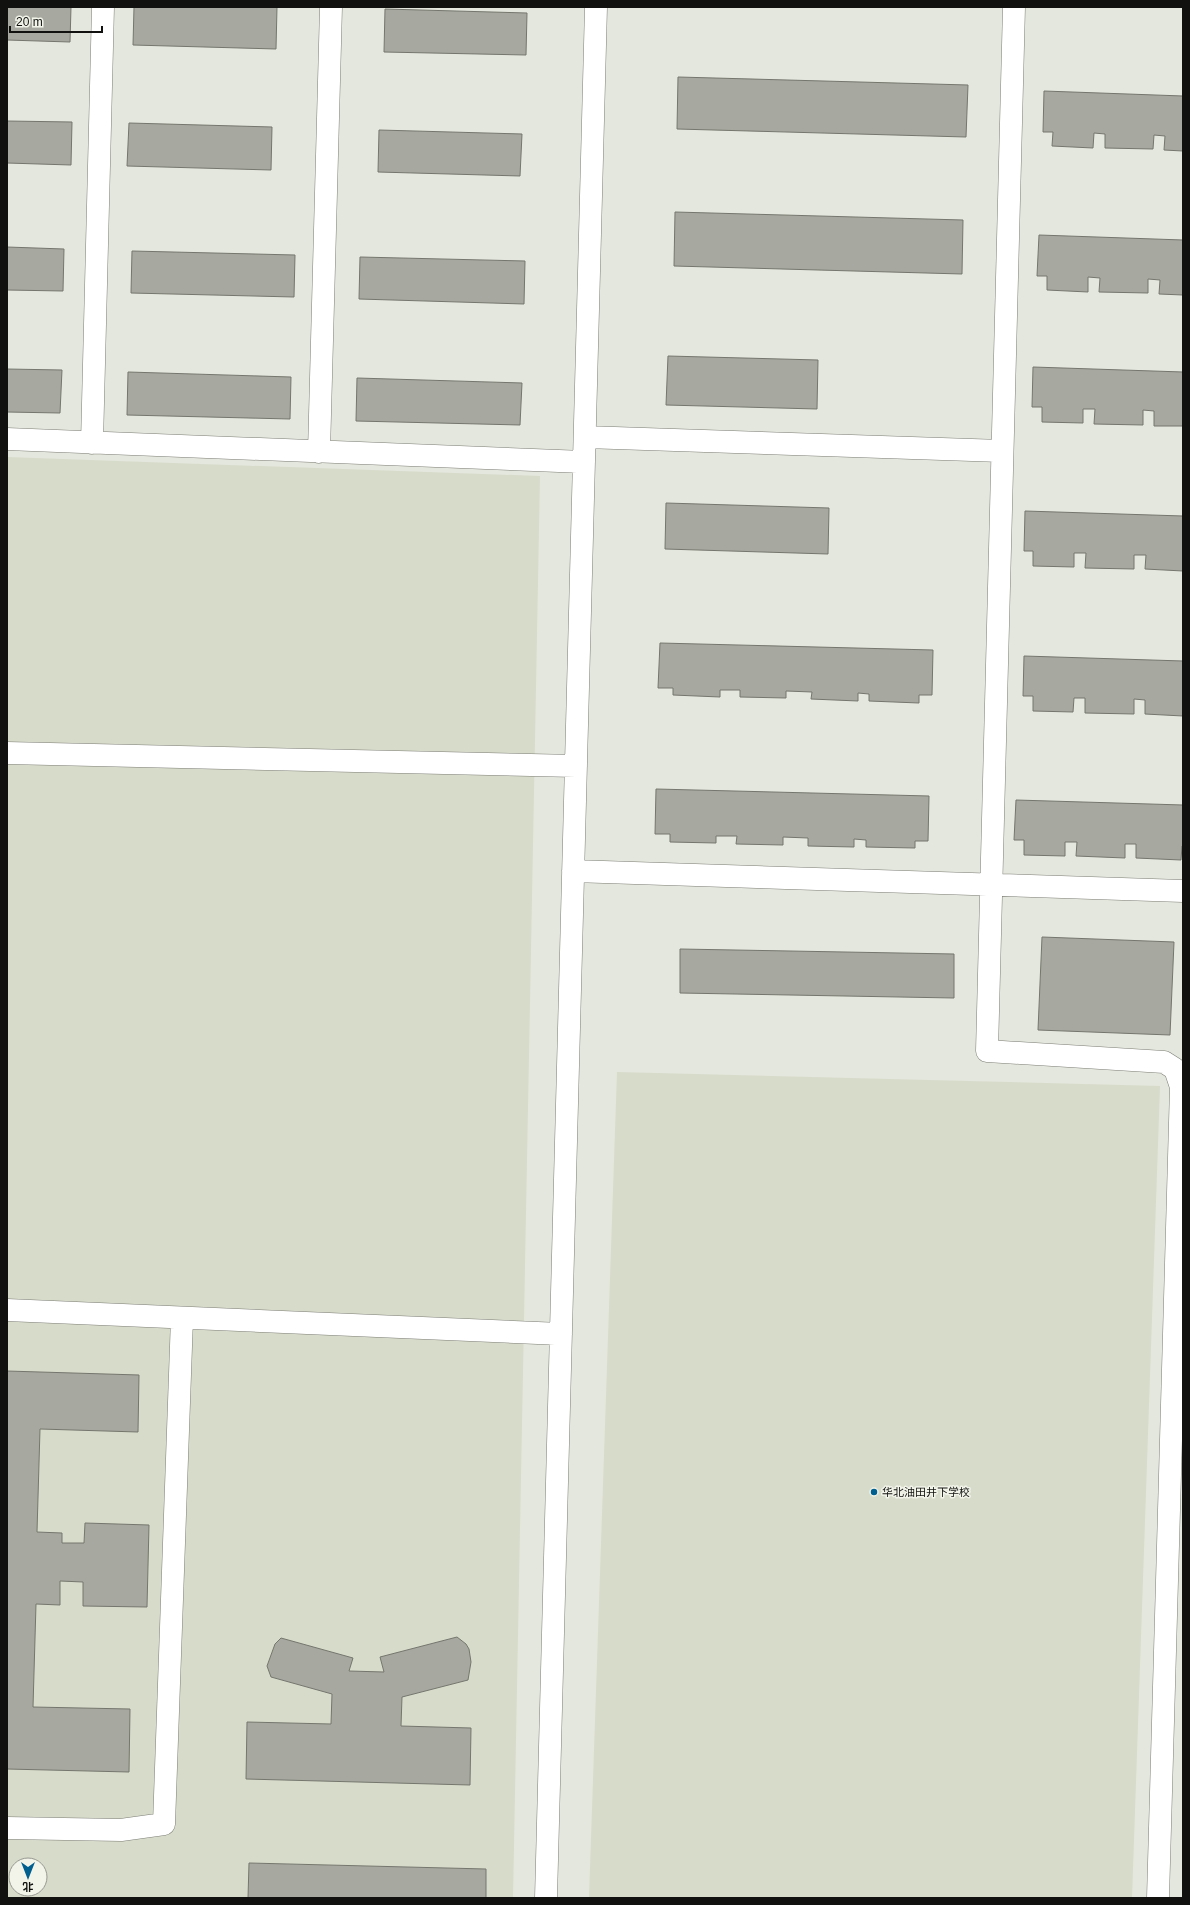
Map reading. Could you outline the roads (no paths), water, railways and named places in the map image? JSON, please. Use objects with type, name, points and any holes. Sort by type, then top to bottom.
[{"type":"lane","points":[[92,442],[103,7]]},
{"type":"lane","points":[[318,452],[331,7]]},
{"type":"lane","points":[[546,1898],[596,7]]},
{"type":"lane","points":[[1014,7],[987,1051],[1164,1062],[1175,1069],[1181,1087],[1158,1898]]},
{"type":"lane","points":[[585,437],[1002,451]]},
{"type":"lane","points":[[7,439],[584,462]]},
{"type":"lane","points":[[7,753],[576,766]]},
{"type":"lane","points":[[573,872],[1183,891]]},
{"type":"lane","points":[[7,1310],[561,1334]]},
{"type":"lane","points":[[7,1828],[121,1830],[164,1824],[182,1318]]},
{"type":"place","name":"华北油田井下学校","points":[[874,1492]]}]
